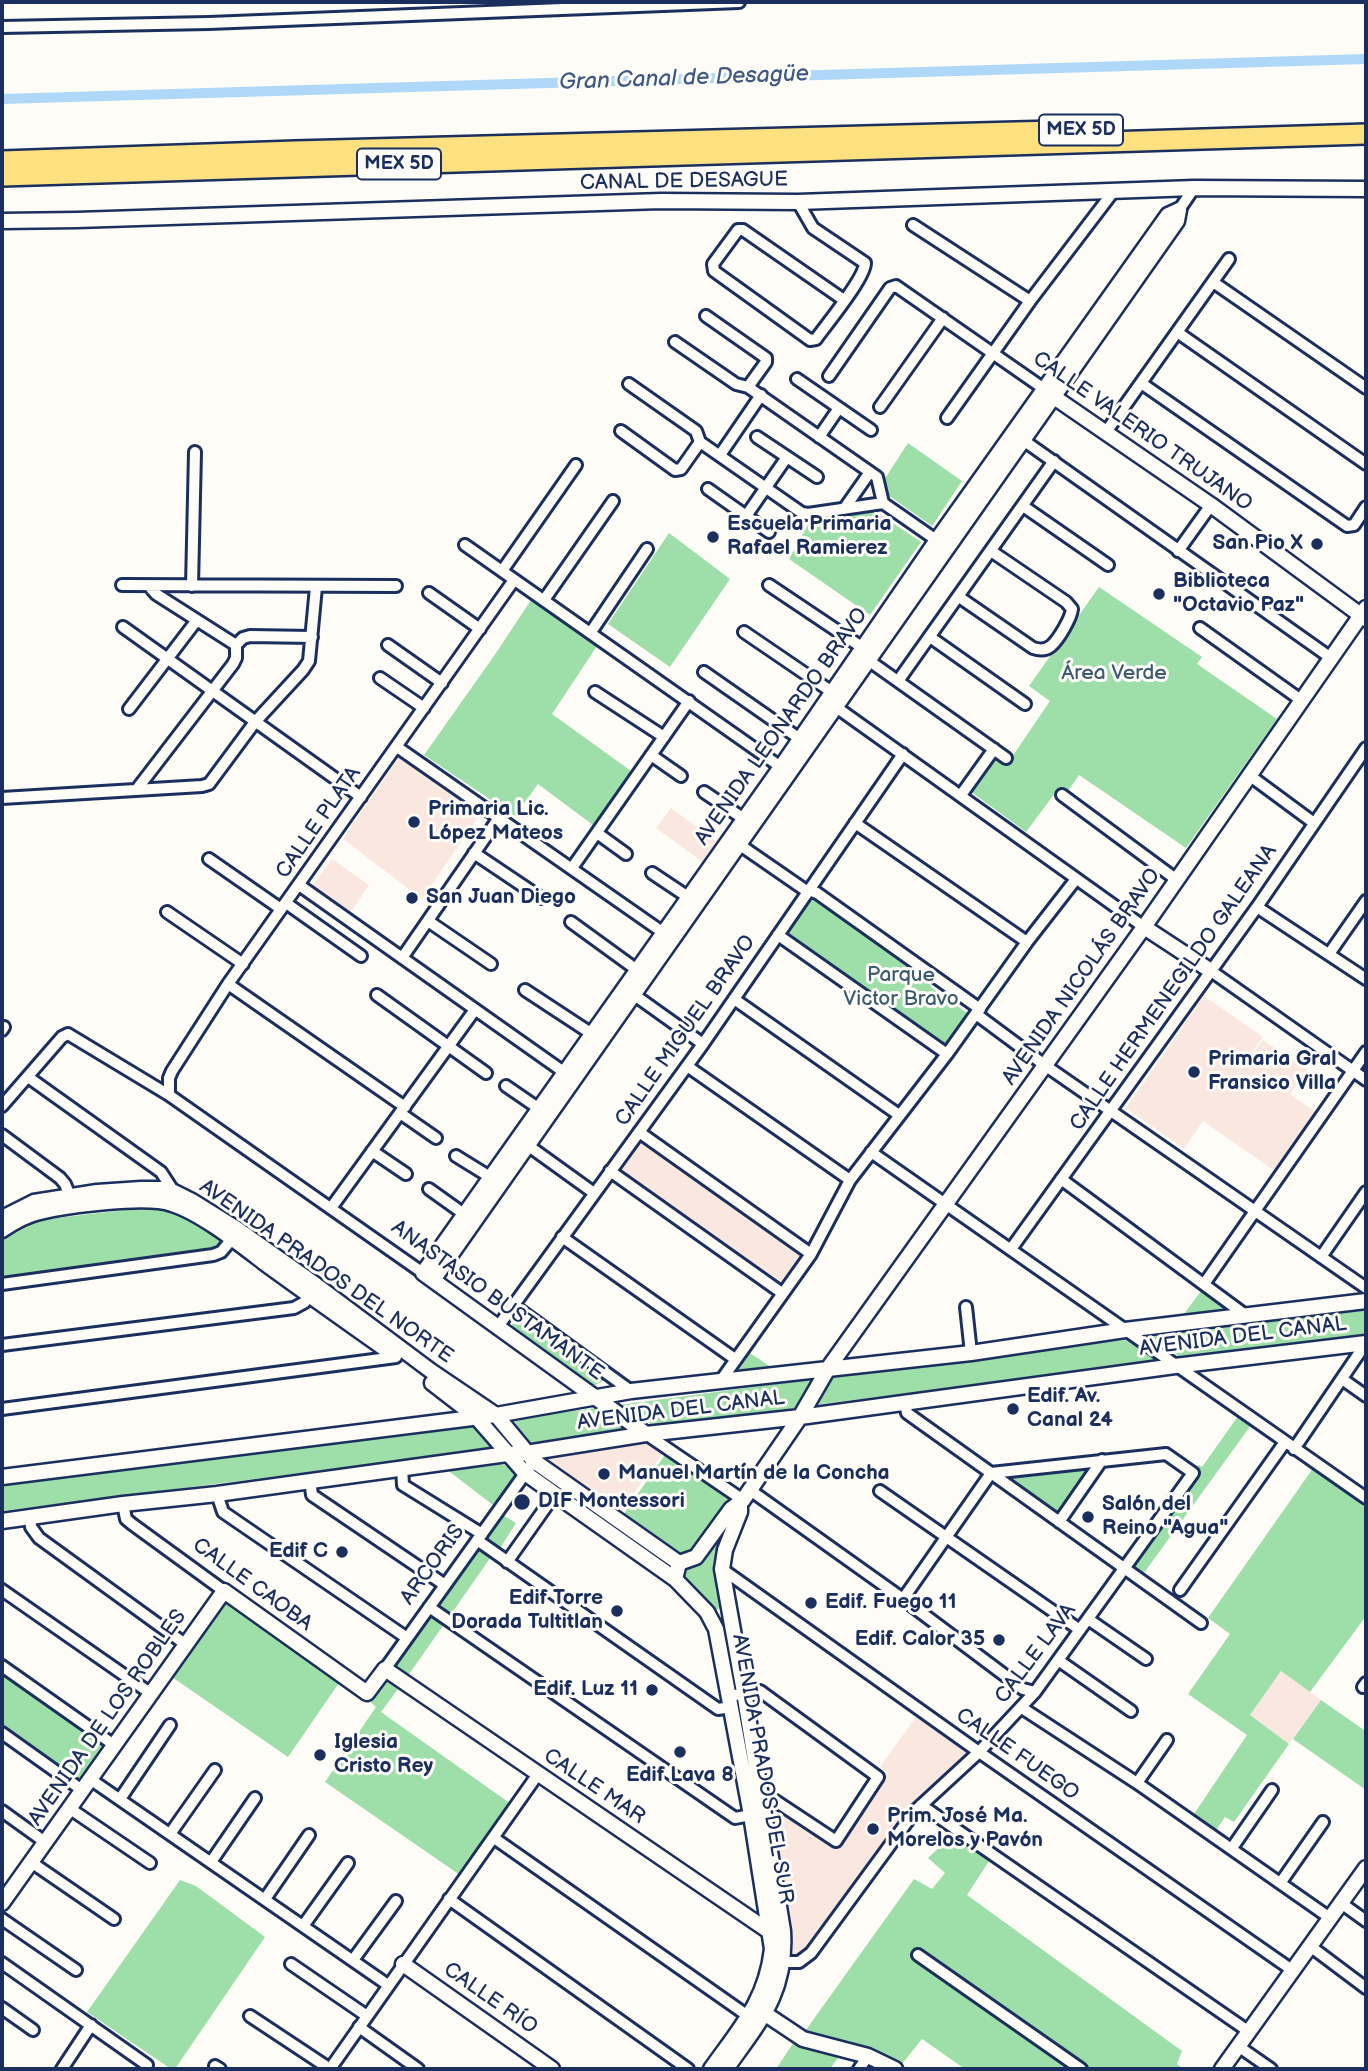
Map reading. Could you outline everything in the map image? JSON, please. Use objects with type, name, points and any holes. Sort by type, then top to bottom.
[{"type":"highway","name":"MEX 5D","points":[[2,161],[1366,122]]},
{"type":"highway","name":"MEX 5D","points":[[2,176],[1366,134]]},
{"type":"street","points":[[2,27],[209,23],[739,2]]},
{"type":"street","name":"CANAL DE DESAGUE","points":[[2,221],[661,201],[798,202],[1194,188],[1366,189]]},
{"type":"street","name":"AVENIDA LEONARDO BRAVO","points":[[428,1276],[464,1214],[538,1108],[568,1076],[633,994],[688,897],[744,819],[836,707],[866,654],[1049,393],[1168,215],[1179,210],[1194,188]]},
{"type":"street","points":[[947,418],[1030,301],[1113,192]]},
{"type":"street","points":[[798,202],[813,228],[865,264],[865,270],[845,300],[816,339],[810,340],[714,271],[713,264],[738,230],[743,230],[845,300]]},
{"type":"street","points":[[914,225],[1030,301]]},
{"type":"street","points":[[1106,432],[1229,258]]},
{"type":"street","points":[[1213,282],[1366,388]]},
{"type":"street","name":"CALLE VALERIO TRUJANO","points":[[829,376],[890,288],[896,286],[1364,614]]},
{"type":"street","points":[[706,316],[766,358],[766,362],[748,387]]},
{"type":"street","points":[[880,407],[943,318]]},
{"type":"street","points":[[1177,332],[1366,464]]},
{"type":"street","points":[[675,342],[736,384],[748,387],[877,477],[883,503],[942,543]]},
{"type":"street","points":[[797,379],[871,430]]},
{"type":"street","points":[[1141,383],[1347,526],[1353,525],[1366,507]]},
{"type":"street","points":[[629,384],[696,431],[700,442],[802,513],[883,503]]},
{"type":"street","name":"AVENIDA LEONARDO BRAVO","points":[[942,543],[1023,440],[1049,393]]},
{"type":"street","points":[[720,456],[761,396]]},
{"type":"street","points":[[819,436],[839,408]]},
{"type":"street","points":[[621,431],[675,470],[681,469],[700,442]]},
{"type":"street","points":[[757,437],[817,477]]},
{"type":"street","points":[[1023,440],[1331,658]]},
{"type":"street","points":[[192,586],[195,453]]},
{"type":"street","points":[[747,516],[787,457]]},
{"type":"street","points":[[898,681],[1054,461]]},
{"type":"street","points":[[502,571],[576,465]]},
{"type":"street","points":[[844,509],[870,472]]},
{"type":"street","points":[[708,489],[769,532]]},
{"type":"street","points":[[544,600],[613,500]]},
{"type":"street","points":[[1178,551],[1211,505]]},
{"type":"street","points":[[1023,506],[1108,565]]},
{"type":"street","points":[[465,545],[786,770]]},
{"type":"street","points":[[591,632],[647,549]]},
{"type":"street","points":[[959,597],[1033,648],[1040,650],[1050,646],[1071,617],[1072,608],[1066,602],[991,551]]},
{"type":"street","name":"CALLE PLATA","points":[[169,1095],[168,1086],[172,1071],[228,984],[514,580]]},
{"type":"street","points":[[122,585],[396,586]]},
{"type":"street","points":[[769,585],[1006,758]]},
{"type":"street","points":[[149,586],[156,594],[236,645]]},
{"type":"street","points":[[2,798],[209,784],[255,722],[309,661],[316,587]]},
{"type":"street","points":[[429,593],[480,629]]},
{"type":"street","name":"AVENIDA NICOLÁS BRAVO","points":[[829,1367],[1046,1066],[1364,614]]},
{"type":"street","points":[[129,709],[197,621]]},
{"type":"street","points":[[122,627],[361,797]]},
{"type":"street","points":[[1200,628],[1301,700]]},
{"type":"street","points":[[744,632],[832,692]]},
{"type":"street","points":[[136,789],[213,691],[236,658],[236,645],[243,638],[312,637]]},
{"type":"street","points":[[930,637],[1025,704]]},
{"type":"street","points":[[388,645],[442,683]]},
{"type":"street","name":"AVENIDA LEONARDO BRAVO","points":[[428,1276],[526,1144],[592,1034],[637,970],[668,936],[740,845],[786,770],[800,738],[832,692],[866,654]]},
{"type":"street","points":[[704,672],[800,738]]},
{"type":"street","points":[[380,677],[424,708]]},
{"type":"street","points":[[595,692],[664,737]]},
{"type":"street","points":[[572,869],[689,701]]},
{"type":"street","points":[[836,707],[1144,927],[1366,1080]]},
{"type":"street","points":[[397,747],[668,936]]},
{"type":"street","name":"CALLE HERMENEGILDO GALEANA","points":[[1011,1249],[1257,907],[1366,748]]},
{"type":"street","points":[[961,795],[994,749]]},
{"type":"street","name":"CALLE MIGUEL BRAVO","points":[[497,1328],[703,1044],[903,754]]},
{"type":"street","points":[[651,755],[681,776]]},
{"type":"street","points":[[1249,775],[1314,822]]},
{"type":"street","points":[[704,792],[744,819]]},
{"type":"street","points":[[1062,795],[1177,880]]},
{"type":"street","points":[[402,958],[498,818]]},
{"type":"street","points":[[855,823],[1027,942]]},
{"type":"street","points":[[597,833],[626,854]]},
{"type":"street","points":[[740,845],[809,891],[817,893],[936,978],[935,983],[940,989],[977,1013],[1046,1066],[1366,1288]]},
{"type":"street","points":[[474,853],[541,898]]},
{"type":"street","points":[[209,859],[361,956]]},
{"type":"street","points":[[652,873],[688,897]]},
{"type":"street","points":[[722,1379],[811,1254],[850,1180],[1076,879]]},
{"type":"street","points":[[299,885],[568,1076]]},
{"type":"street","points":[[1329,954],[1366,901]]},
{"type":"street","points":[[1257,907],[1366,979]]},
{"type":"street","points":[[167,912],[243,964]]},
{"type":"street","points":[[428,921],[491,964]]},
{"type":"street","points":[[571,922],[637,970]]},
{"type":"street","points":[[778,936],[947,1054]]},
{"type":"street","points":[[228,984],[402,1110],[436,1138]]},
{"type":"street","points":[[525,990],[592,1034]]},
{"type":"street","points":[[633,994],[703,1044]]},
{"type":"street","points":[[377,995],[486,1073]]},
{"type":"street","points":[[734,999],[899,1115]]},
{"type":"street","points":[[331,1208],[474,1011]]},
{"type":"street","name":"ANASTASIO BUSTAMANTE","points":[[28,1077],[62,1037],[68,1034],[169,1095],[428,1276],[646,1434],[903,1599],[1023,1689],[1035,1692]]},
{"type":"street","points":[[1204,1284],[1366,1052]]},
{"type":"street","points":[[687,1066],[850,1180]]},
{"type":"street","points":[[2,1106],[28,1077],[161,1172],[174,1192]]},
{"type":"street","points":[[506,1086],[538,1108]]},
{"type":"street","points":[[639,1132],[811,1254]]},
{"type":"street","points":[[2,1135],[60,1178],[70,1196]]},
{"type":"street","points":[[526,1144],[594,1193]]},
{"type":"street","points":[[372,1151],[406,1174]]},
{"type":"street","points":[[871,1152],[1366,1498]]},
{"type":"street","points":[[456,1156],[490,1177]]},
{"type":"street","points":[[610,1171],[782,1293]]},
{"type":"street","points":[[1061,1180],[1248,1317]]},
{"type":"street","name":"AVENIDA PRADOS DEL NORTE","points":[[2,1218],[34,1202],[70,1196],[98,1198],[141,1189],[174,1192],[237,1229],[313,1290],[496,1415],[528,1463]]},
{"type":"street","points":[[429,1189],[464,1214]]},
{"type":"street","points":[[1321,1257],[1366,1192]]},
{"type":"street","points":[[2,1230],[39,1212],[98,1198],[162,1201],[188,1211],[313,1290],[476,1417],[507,1454]]},
{"type":"street","points":[[562,1237],[735,1359]]},
{"type":"street","points":[[2,1284],[213,1255],[221,1252],[232,1239]]},
{"type":"street","points":[[2,1345],[294,1308],[300,1306],[313,1290]]},
{"type":"street","name":"AVENIDA DEL CANAL","points":[[2,1476],[496,1415],[595,1396],[722,1379],[971,1353],[1366,1301]]},
{"type":"street","points":[[513,1305],[631,1391]]},
{"type":"street","points":[[967,1307],[971,1353]]},
{"type":"street","points":[[1180,1590],[1342,1379],[1366,1343]]},
{"type":"street","name":"AVENIDA DEL CANAL","points":[[2,1521],[507,1454],[528,1463],[646,1434],[800,1417],[1366,1343]]},
{"type":"street","points":[[2,1409],[396,1357]]},
{"type":"street","name":"AVENIDA PRADOS DEL SUR","points":[[678,1563],[696,1556],[732,1509],[744,1498],[800,1417],[829,1367]]},
{"type":"street","points":[[1342,1379],[1366,1396]]},
{"type":"street","points":[[905,1403],[907,1413],[1201,1623]]},
{"type":"street","name":"CALLE LAVA","points":[[783,1962],[799,1962],[811,1953],[921,1805],[1022,1708],[1193,1473],[1166,1454],[1102,1460]]},
{"type":"street","points":[[903,1599],[991,1473],[1102,1460]]},
{"type":"street","points":[[1059,1521],[1102,1460]]},
{"type":"street","points":[[528,1463],[678,1563],[675,1579]]},
{"type":"street","name":"AVENIDA PRADOS DEL SUR","points":[[528,1463],[555,1494],[675,1579],[707,1612],[716,1629],[735,1698],[783,1962],[773,1999],[756,2012],[711,2069]]},
{"type":"street","name":"ARCORIS","points":[[367,1693],[479,1537],[528,1463]]},
{"type":"street","points":[[402,1467],[402,1485],[479,1537],[508,1562],[718,1709],[735,1698],[760,1691],[878,1777],[836,1841],[774,1800],[753,1806],[735,1818],[429,1607]]},
{"type":"street","points":[[310,1480],[312,1494],[444,1586]]},
{"type":"street","points":[[880,1491],[1080,1630]]},
{"type":"street","points":[[217,1494],[223,1512],[407,1638]]},
{"type":"street","points":[[508,1562],[555,1494]]},
{"type":"street","name":"AVENIDA PRADOS DEL SUR","points":[[735,1698],[732,1625],[722,1569],[725,1550],[744,1498]]},
{"type":"street","name":"CALLE CAOBA","points":[[123,1504],[126,1518],[132,1524],[367,1693]]},
{"type":"street","points":[[30,1517],[31,1527],[39,1538],[186,1644]]},
{"type":"street","name":"CALLE FUEGO","points":[[722,1569],[1292,1970]]},
{"type":"street","points":[[2,1590],[150,1693]]},
{"type":"street","name":"AVENIDA DE LOS ROBLES","points":[[4,1894],[31,1862],[224,1591]]},
{"type":"street","points":[[1088,1619],[1146,1659]]},
{"type":"street","points":[[716,1629],[732,1625]]},
{"type":"street","points":[[1058,1660],[1131,1711]]},
{"type":"street","points":[[2,1666],[114,1745]]},
{"type":"street","name":"CALLE MAR","points":[[385,1669],[776,1931]]},
{"type":"street","points":[[1022,1708],[1137,1783],[1330,1918]]},
{"type":"street","points":[[120,1799],[170,1726]]},
{"type":"street","points":[[2,1733],[86,1785],[120,1799],[388,1985]]},
{"type":"street","points":[[1137,1783],[1167,1740]]},
{"type":"street","points":[[170,1834],[215,1770]]},
{"type":"street","points":[[250,2015],[330,2069],[538,1774]]},
{"type":"street","points":[[1232,1848],[1272,1790]]},
{"type":"street","points":[[211,1862],[255,1798]]},
{"type":"street","points":[[921,1805],[1248,2031]]},
{"type":"street","points":[[69,1808],[149,1863]]},
{"type":"street","points":[[2,1811],[45,1842]]},
{"type":"street","points":[[1281,1882],[1323,1822]]},
{"type":"street","points":[[265,1899],[309,1835]]},
{"type":"street","points":[[494,1838],[756,2012],[803,2039],[868,2056],[895,2069]]},
{"type":"street","points":[[31,1862],[114,1919]]},
{"type":"street","points":[[303,1926],[348,1863]]},
{"type":"street","points":[[1222,2069],[1366,1868]]},
{"type":"street","points":[[449,1899],[688,2069]]},
{"type":"street","points":[[353,1960],[396,1901]]},
{"type":"street","points":[[1341,1903],[1366,1921]]},
{"type":"street","points":[[2,1919],[76,1970]]},
{"type":"street","name":"AVENIDA PRADOS DEL SUR","points":[[726,2069],[756,2012],[769,1971],[776,1931]]},
{"type":"street","points":[[1310,1946],[1366,1988]]},
{"type":"street","points":[[918,1955],[1081,2069]]},
{"type":"street","points":[[2,1963],[147,2065]]},
{"type":"street","points":[[290,1964],[367,2016]]},
{"type":"street","name":"CALLE RÍO","points":[[403,1964],[552,2069]]},
{"type":"street","points":[[2,2008],[33,2030]]},
{"type":"street","points":[[62,2069],[91,2025]]},
{"type":"street","points":[[359,2027],[418,2069]]},
{"type":"street","points":[[1238,2046],[1271,2069]]},
{"type":"street","points":[[859,2069],[868,2056]]},
{"type":"shaded area","name":"Primaria Lic. López Mateos","points":[[400,756],[481,813],[422,899],[343,839]]},
{"type":"shaded area","points":[[671,808],[719,843],[704,863],[656,828]]},
{"type":"shaded area","points":[[332,859],[369,885],[351,912],[313,885]]},
{"type":"shaded area","points":[[1204,996],[1263,1037],[1229,1085],[1263,1040],[1307,1070],[1290,1094],[1317,1113],[1276,1172],[1203,1121],[1184,1149],[1126,1108]]},
{"type":"shaded area","points":[[641,1142],[802,1254],[781,1284],[620,1173]]},
{"type":"shaded area","name":"Manuel Martín de la Concha","points":[[645,1440],[663,1453],[618,1514],[534,1456]]},
{"type":"shaded area","points":[[1281,1671],[1321,1700],[1289,1744],[1249,1716]]},
{"type":"shaded area","name":"Prim. José Ma. Morelos y Pavón","points":[[918,1714],[973,1753],[916,1807],[805,1955],[789,1958],[766,1810],[776,1806],[835,1848],[888,1773],[880,1767]]},
{"type":"green space","points":[[908,443],[962,481],[932,526],[888,495],[884,480]]},
{"type":"green space","points":[[872,509],[921,542],[870,615],[789,559],[811,519]]},
{"type":"green space","points":[[669,533],[730,579],[670,667],[608,624]]},
{"type":"green space","name":"Área Verde","points":[[1099,587],[1202,657],[1197,664],[1277,719],[1186,848],[1079,775],[1066,794],[1058,789],[1026,832],[970,791],[998,752],[1010,760],[1050,701],[1029,686]]},
{"type":"green space","points":[[531,600],[597,646],[552,714],[631,771],[593,825],[538,784],[515,816],[424,755]]},
{"type":"green space","name":"Parque Victor Bravo","points":[[812,899],[926,977],[932,988],[971,1016],[947,1051],[785,937]]},
{"type":"green space","points":[[152,1207],[181,1207],[224,1240],[212,1248],[2,1277],[2,1239],[26,1225],[47,1219]]},
{"type":"green space","points":[[1204,1287],[1230,1309],[1184,1314]]},
{"type":"green space","points":[[1366,1308],[1366,1336],[1178,1356],[1147,1336]]},
{"type":"green space","points":[[519,1315],[606,1379],[592,1387],[510,1328]]},
{"type":"green space","points":[[1125,1340],[1160,1361],[814,1405],[832,1376]]},
{"type":"green space","points":[[750,1353],[777,1371],[735,1376]]},
{"type":"green space","points":[[813,1379],[795,1408],[652,1425],[619,1405]]},
{"type":"green space","points":[[595,1408],[626,1431],[528,1444],[513,1419]]},
{"type":"green space","points":[[1241,1412],[1254,1421],[1144,1573],[1129,1562],[1193,1469],[1199,1465],[1202,1467]]},
{"type":"green space","points":[[464,1425],[472,1427],[492,1449],[2,1511],[2,1482]]},
{"type":"green space","points":[[667,1452],[732,1499],[703,1542],[687,1554],[677,1556],[621,1518]]},
{"type":"green space","points":[[1102,1460],[1059,1522],[991,1473]]},
{"type":"green space","points":[[498,1463],[518,1470],[493,1505],[446,1469]]},
{"type":"green space","points":[[1316,1464],[1366,1502],[1366,1616],[1310,1692],[1281,1671],[1250,1715],[1289,1744],[1234,1822],[1225,1817],[1214,1833],[1192,1817],[1247,1735],[1188,1694],[1230,1634],[1208,1618]]},
{"type":"green space","points":[[732,1510],[727,1603],[714,1612],[676,1579]]},
{"type":"green space","points":[[501,1514],[516,1523],[499,1550],[484,1540]]},
{"type":"green space","points":[[478,1544],[493,1554],[405,1680],[389,1669]]},
{"type":"green space","points":[[224,1600],[341,1680],[288,1757],[169,1675]]},
{"type":"green space","points":[[2,1668],[108,1743],[78,1784],[2,1730]]},
{"type":"green space","points":[[386,1674],[401,1685],[381,1712],[511,1804],[460,1875],[325,1782],[376,1707],[367,1699]]},
{"type":"green space","points":[[1321,1700],[1364,1730],[1366,1728],[1366,1790],[1293,1739]]},
{"type":"green space","points":[[953,1834],[991,1858],[967,1895],[1182,2051],[1177,2064],[1184,2069],[965,2069],[922,2039],[898,2069],[844,2049],[830,2069],[776,2069],[914,1879],[932,1889],[945,1873],[928,1858]]},
{"type":"green space","points":[[180,1880],[196,1886],[265,1937],[175,2069],[171,2069],[87,2012]]},
{"type":"waterway","name":"Gran Canal de Desagüe","points":[[2,99],[1366,59]]},
{"type":"place","name":"Escuela Primaria Rafael Ramierez","points":[[713,537]]},
{"type":"place","name":"San Pio X","points":[[1317,544]]},
{"type":"place","name":"Biblioteca \"Octavio Paz\"","points":[[1159,594]]},
{"type":"place","name":"Primaria Lic. López Mateos","points":[[414,822]]},
{"type":"place","name":"San Juan Diego","points":[[412,898]]},
{"type":"place","name":"Primaria Gral Fransico Villa","points":[[1194,1072]]},
{"type":"place","name":"Edif. Av. Canal 24","points":[[1013,1409]]},
{"type":"place","name":"Manuel Martín de la Concha","points":[[604,1474]]},
{"type":"place","name":"DIF Montessori","points":[[522,1502]]},
{"type":"place","name":"Salón del Reino \"Agua\"","points":[[1088,1517]]},
{"type":"place","name":"Edif C","points":[[342,1552]]},
{"type":"place","name":"Edif. Fuego 11","points":[[811,1603]]},
{"type":"place","name":"Edif Torre Dorada Tultitlan","points":[[617,1611]]},
{"type":"place","name":"Edif. Calor 35","points":[[999,1640]]},
{"type":"place","name":"Edif. Luz 11","points":[[652,1690]]},
{"type":"place","name":"Edif Lava 8","points":[[680,1752]]},
{"type":"place","name":"Iglesia Cristo Rey","points":[[320,1755]]},
{"type":"place","name":"Prim. José Ma. Morelos y Pavón","points":[[873,1829]]}]
